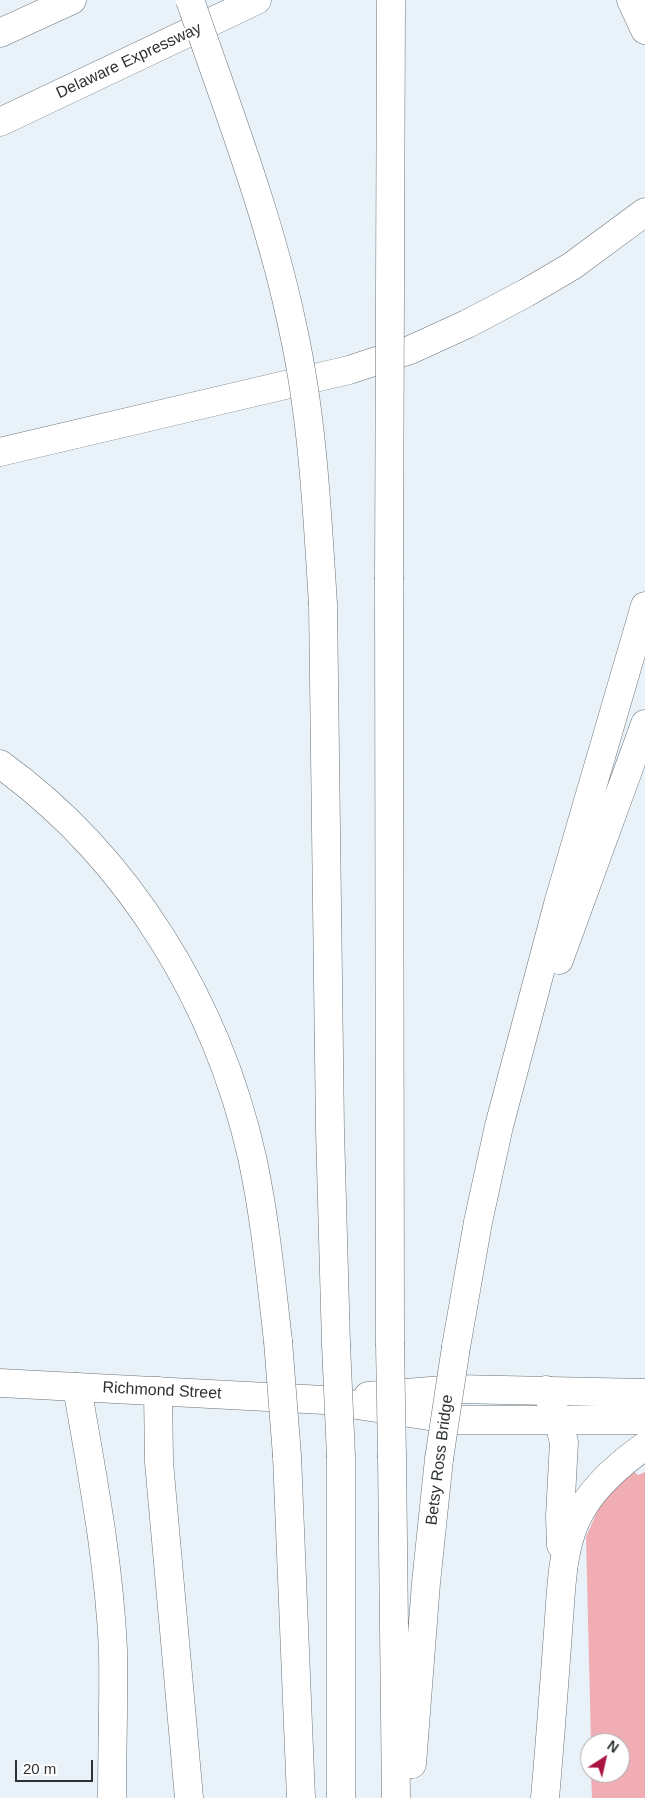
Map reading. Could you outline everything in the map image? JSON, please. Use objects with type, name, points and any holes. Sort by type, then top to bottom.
[{"type":"main road","points":[[8,30],[64,0]]},
{"type":"main road","points":[[8,30],[72,0]]},
{"type":"main road","points":[[190,0],[278,266],[306,393],[314,464],[323,604],[330,1130],[341,1457],[341,1798]]},
{"type":"main road","name":"Delaware Expressway","points":[[9,118],[258,0]]},
{"type":"main road","points":[[391,0],[389,580],[390,1342],[396,1798]]},
{"type":"main road","points":[[632,0],[645,30]]},
{"type":"main road","points":[[6,450],[349,370],[410,350],[467,324],[572,266],[645,212]]},
{"type":"main road","points":[[499,1126],[558,904],[645,606]]},
{"type":"main road","points":[[499,1126],[645,724]]},
{"type":"main road","points":[[0,764],[30,786],[74,827],[114,871],[149,918],[180,968],[208,1025],[233,1090],[252,1157],[264,1228],[278,1341],[287,1456],[301,1798]]},
{"type":"main road","name":"Betsy Ross Bridge","points":[[411,1798],[426,1583],[439,1459],[478,1222],[499,1126]]},
{"type":"main road","name":"Richmond Street","points":[[0,1383],[324,1400],[455,1420],[645,1420]]},
{"type":"main road","points":[[77,1386],[102,1535],[107,1577],[113,1650],[112,1798]]},
{"type":"main road","name":"Richmond Street","points":[[324,1400],[456,1388],[645,1393]]},
{"type":"main road","points":[[546,1390],[558,1420],[564,1442],[560,1516],[562,1582]]},
{"type":"main road","points":[[158,1391],[159,1462],[189,1798]]},
{"type":"main road","points":[[545,1798],[562,1582],[568,1548],[576,1520],[591,1496],[610,1474],[645,1446]]},
{"type":"shaded area","points":[[632,1470],[638,1475],[645,1472],[645,1798],[592,1798],[591,1783],[630,1783],[630,1733],[591,1733],[586,1537],[603,1498]]}]
